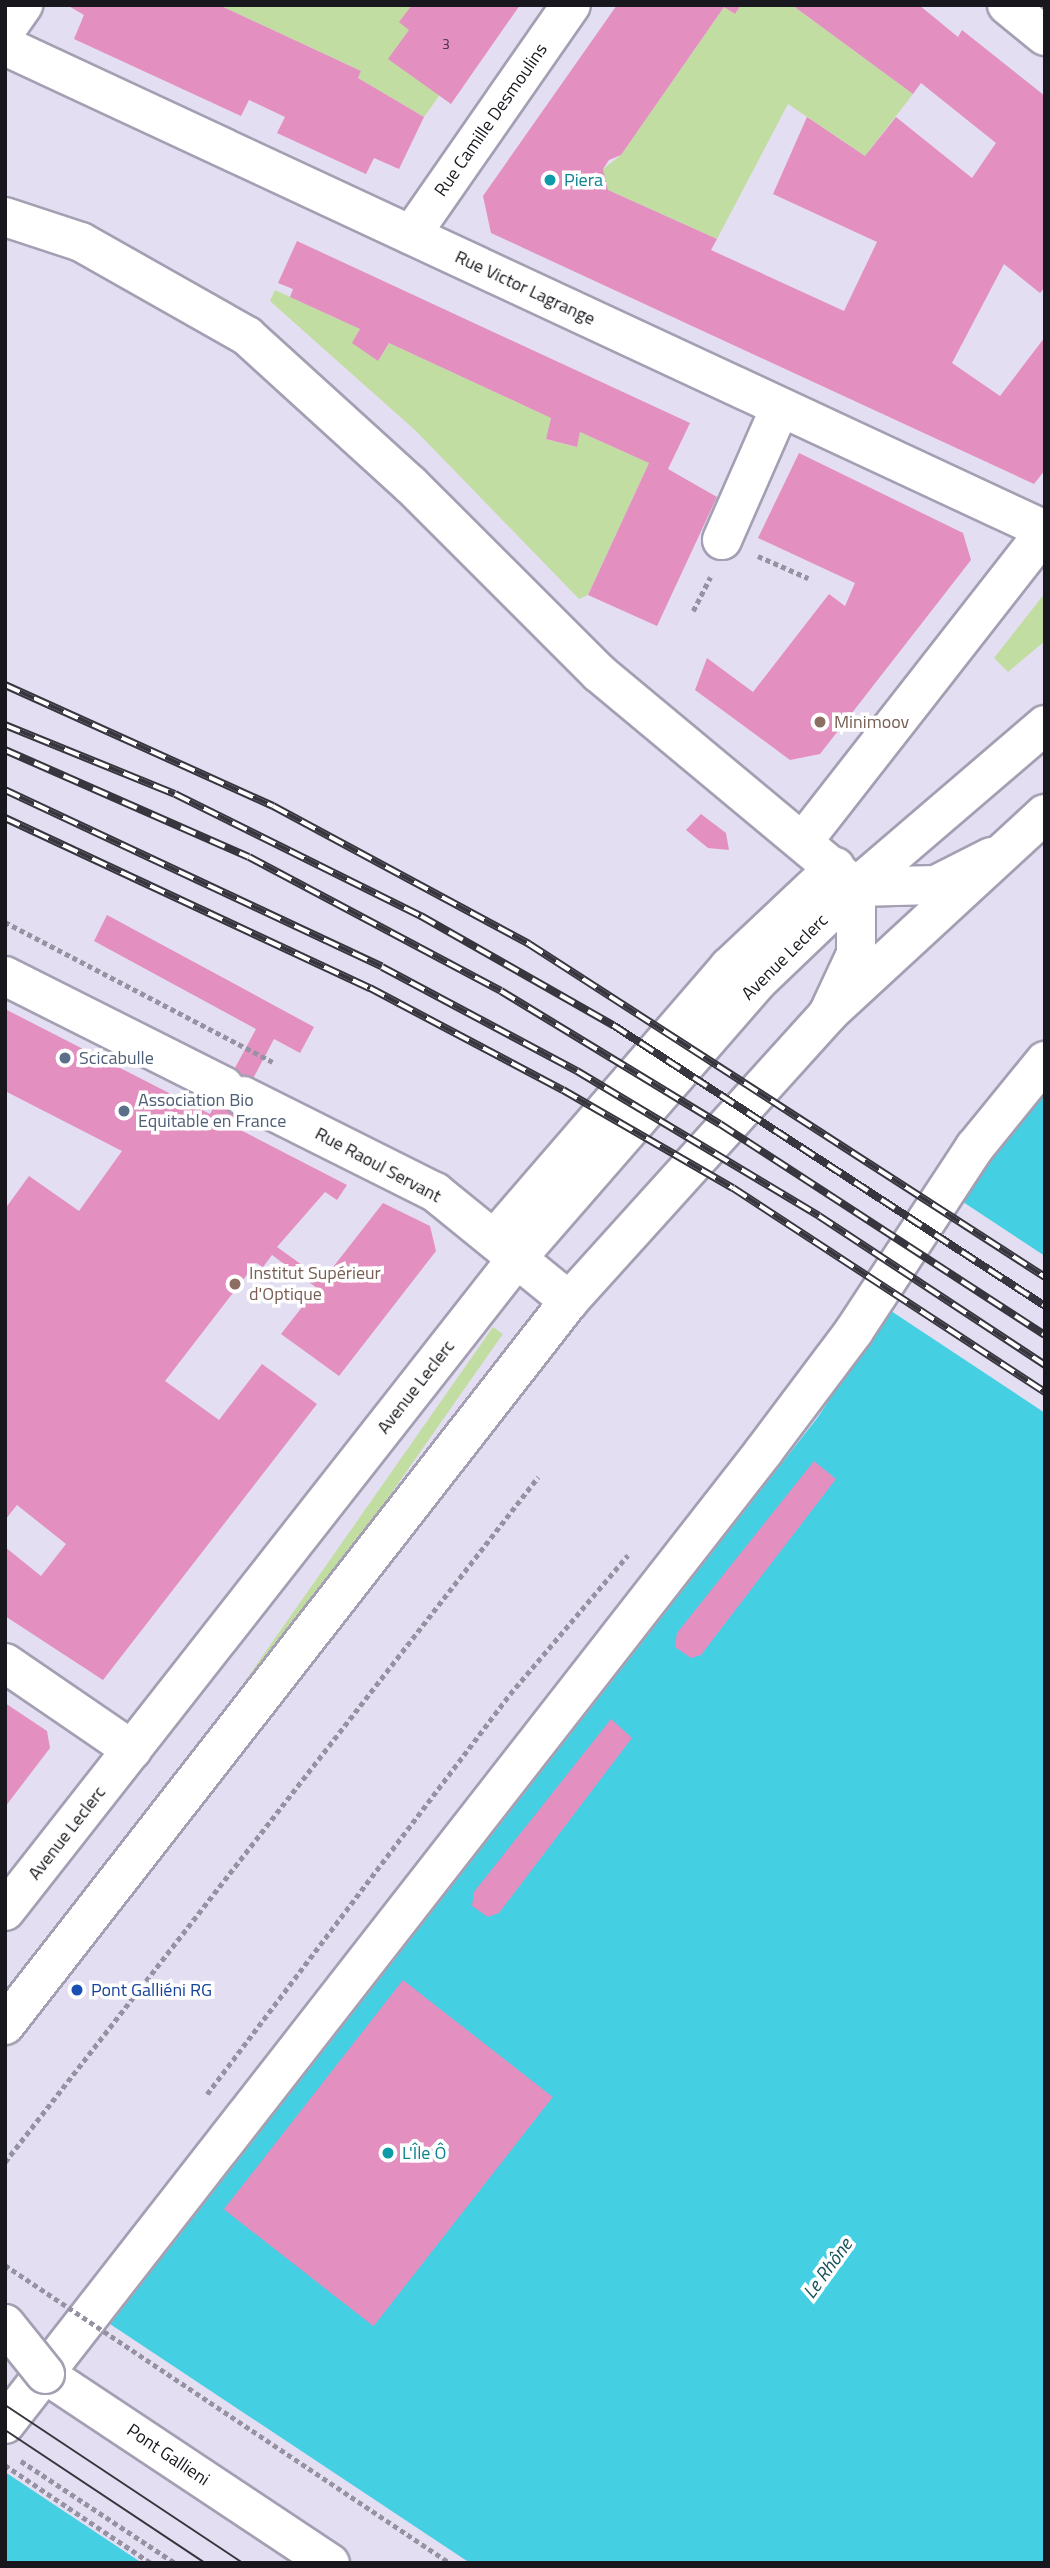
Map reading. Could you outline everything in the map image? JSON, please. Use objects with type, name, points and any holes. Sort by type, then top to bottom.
[{"type":"street","points":[[5,31],[23,5]]},
{"type":"street","name":"Rue Camille Desmoulins","points":[[411,235],[571,5]]},
{"type":"street","points":[[1007,5],[1045,36]]},
{"type":"street","name":"Rue Victor Lagrange","points":[[5,46],[1045,531]]},
{"type":"street","points":[[5,217],[81,242],[247,336],[411,485],[599,674],[804,839],[846,877]]},
{"type":"street","points":[[722,540],[780,408]]},
{"type":"street","points":[[804,839],[1045,531]]},
{"type":"street","name":"Avenue Leclerc","points":[[5,1911],[132,1750],[507,1247],[755,984],[846,877],[1045,725]]},
{"type":"street","name":"Avenue Leclerc","points":[[5,2025],[569,1301],[828,1014],[1045,814]]},
{"type":"street","name":"Avenue Leclerc","points":[[846,877],[936,885],[1005,849]]},
{"type":"street","name":"Avenue Leclerc","points":[[828,1014],[856,954],[846,877]]},
{"type":"street","name":"Rue Raoul Servant","points":[[5,976],[435,1192],[507,1247],[569,1301]]},
{"type":"street","points":[[11,2441],[854,1331],[975,1147],[1045,1061]]},
{"type":"street","points":[[5,1663],[132,1750]]},
{"type":"street","points":[[5,2323],[45,2374]]},
{"type":"street","name":"Pont Gallieni","points":[[5,2348],[330,2563]]},
{"type":"path","points":[[5,2162],[538,1477]]},
{"type":"path","points":[[212,2087],[510,1694],[636,1546]]},
{"type":"path","points":[[5,2265],[450,2563]]},
{"type":"path","points":[[11,2441],[175,2563]]},
{"type":"path","points":[[5,2465],[151,2563]]},
{"type":"green space","points":[[219,5],[412,5],[409,30],[439,96],[424,117],[358,78],[361,71]]},
{"type":"green space","points":[[741,5],[792,5],[913,94],[865,156],[788,104],[717,239],[608,190],[603,169],[621,155],[724,7],[735,14]]},
{"type":"green space","points":[[275,290],[360,329],[353,343],[378,361],[389,343],[551,418],[546,439],[576,447],[580,432],[649,463],[588,595],[579,599],[416,431],[270,301]]},
{"type":"green space","points":[[1045,593],[1045,641],[1008,672],[994,658]]},
{"type":"green space","points":[[493,1327],[503,1334],[46,1987],[36,1980]]},
{"type":"water","name":"Le Rhône","points":[[1045,1085],[1045,2563],[5,2563],[5,2459],[818,1417],[985,1161]]},
{"type":"pier","points":[[957,1198],[1045,1256],[1045,1413],[885,1307]]},
{"type":"pier","points":[[107,2322],[470,2563],[142,2563],[5,2472],[5,2453]]},
{"type":"building","points":[[67,5],[219,5],[361,71],[358,78],[424,117],[399,169],[374,158],[366,174],[277,133],[285,117],[249,100],[241,116],[74,39],[84,15]]},
{"type":"building","points":[[412,5],[520,5],[451,104],[388,59],[409,30],[399,22]]},
{"type":"building","points":[[617,5],[741,5],[735,14],[724,7],[621,155],[609,160],[603,169],[608,190],[717,239],[711,250],[844,311],[877,242],[773,194],[807,117],[865,156],[896,117],[972,178],[996,143],[921,83],[913,94],[792,5],[919,5],[958,37],[962,30],[1045,96],[1045,287],[1040,293],[1004,264],[952,363],[1000,396],[1045,337],[1045,470],[1034,484],[491,233],[483,196]]},
{"type":"building","points":[[297,241],[690,423],[668,469],[717,497],[657,626],[588,595],[649,463],[580,432],[577,447],[546,439],[551,418],[389,343],[378,361],[352,343],[360,329],[290,297],[293,289],[278,283]]},
{"type":"building","points":[[799,453],[963,533],[971,560],[820,754],[790,760],[695,690],[707,658],[753,692],[829,594],[845,606],[855,583],[758,538]]},
{"type":"building","points":[[701,814],[726,833],[729,850],[708,848],[686,830]]},
{"type":"building","points":[[107,915],[314,1027],[300,1053],[274,1039],[229,1124],[347,1185],[337,1200],[325,1192],[277,1247],[323,1280],[383,1203],[430,1226],[436,1251],[339,1376],[281,1334],[317,1288],[272,1255],[263,1267],[256,1263],[165,1381],[219,1420],[262,1364],[317,1404],[103,1680],[5,1616],[5,1547],[41,1576],[66,1544],[17,1505],[5,1520],[5,1209],[29,1176],[79,1211],[122,1151],[5,1091],[5,1009],[210,1114],[256,1029],[94,941]]},
{"type":"building","points":[[814,1461],[836,1479],[701,1655],[691,1658],[675,1647],[677,1633]]},
{"type":"building","points":[[5,1703],[47,1731],[50,1748],[5,1807]]},
{"type":"building","points":[[611,1719],[632,1738],[499,1913],[488,1917],[472,1906],[474,1892]]},
{"type":"building","name":"L'Île Ô","points":[[403,1980],[553,2097],[374,2326],[224,2209]]},
{"type":"tram line","points":[[5,2405],[243,2563]]},
{"type":"tram line","points":[[5,2430],[205,2563]]},
{"type":"railway","points":[[5,685],[273,806],[529,944],[1045,1277]]},
{"type":"railway","points":[[5,725],[175,794],[421,916],[613,1025],[1045,1306]]},
{"type":"railway","points":[[5,750],[249,857],[501,991],[720,1124],[1045,1335]]},
{"type":"railway","points":[[5,790],[382,967],[577,1071],[819,1216],[1045,1365]]},
{"type":"railway","points":[[5,818],[370,988],[563,1090],[733,1188],[1045,1392]]},
{"type":"place","name":"Piera","points":[[550,180]]},
{"type":"place","name":"Minimoov","points":[[820,722]]},
{"type":"place","name":"Scicabulle","points":[[65,1058]]},
{"type":"place","name":"Association Bio Equitable en France","points":[[124,1111]]},
{"type":"place","name":"Institut Supérieur d'Optique","points":[[235,1284]]},
{"type":"place","name":"Pont Galliéni RG","points":[[77,1990]]},
{"type":"place","name":"L'Île Ô","points":[[388,2153]]}]
